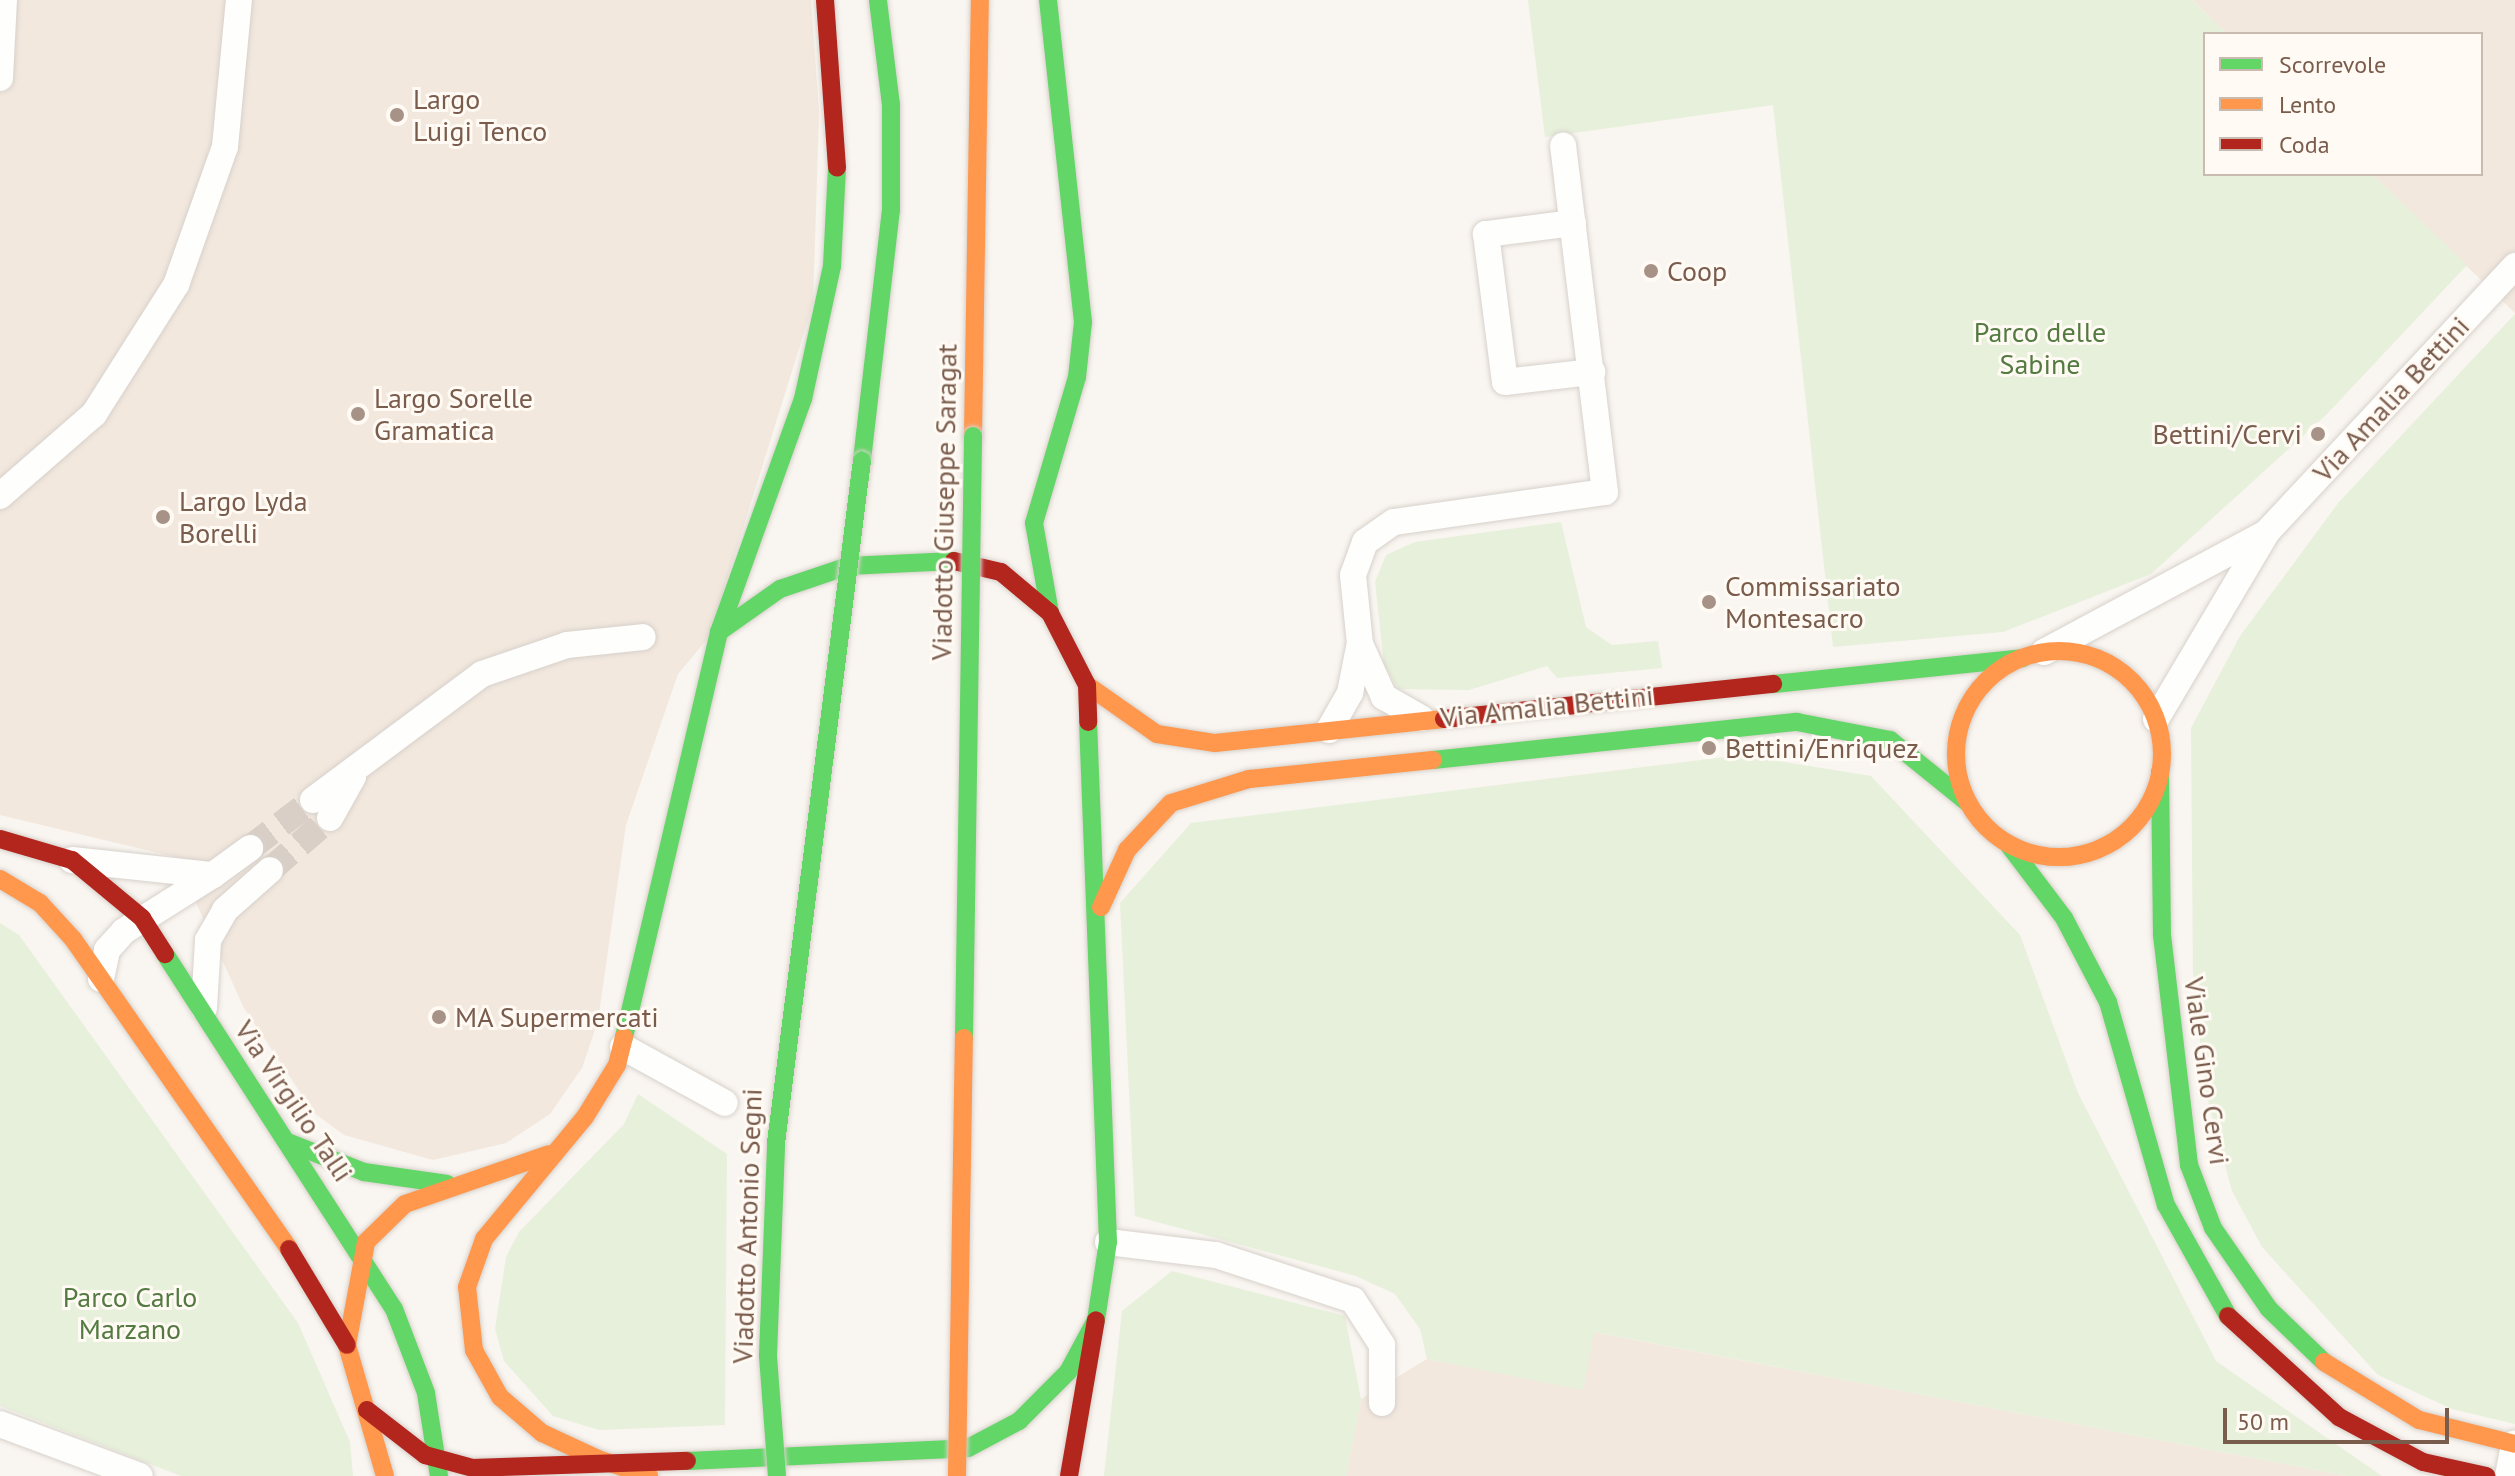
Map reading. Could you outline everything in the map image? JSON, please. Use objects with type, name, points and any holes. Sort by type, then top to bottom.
[{"type":"street","points":[[0,78],[4,0]]},
{"type":"street","points":[[0,496],[99,407],[176,285],[225,147],[239,0]]},
{"type":"street","points":[[649,1476],[598,1459],[514,1412],[483,1372],[468,1329],[467,1287],[477,1251],[596,1101],[623,1047],[719,632],[803,399],[832,266],[838,141],[825,0]]},
{"type":"street","name":"Viadotto Antonio Segni","points":[[777,1476],[770,1217],[795,979],[891,210],[891,105],[878,0]]},
{"type":"street","name":"Viadotto Giuseppe Saragat","points":[[957,1476],[980,0]]},
{"type":"street","points":[[1048,0],[1083,322],[1077,377],[1034,523],[1050,613],[1087,685],[1108,1242],[1069,1476]]},
{"type":"street","points":[[1329,730],[1350,693],[1360,644],[1354,568],[1377,531],[1394,522],[1605,492],[1563,146]]},
{"type":"street","points":[[1573,223],[1486,234],[1505,382],[1592,372]]},
{"type":"street","name":"Via Amalia Bettini","points":[[2156,719],[2267,532],[2515,266]]},
{"type":"street","name":"Via Amalia Bettini","points":[[1087,685],[1136,724],[1186,742],[1329,730],[2034,655],[2267,532]]},
{"type":"street","points":[[719,632],[810,576],[903,558],[990,568],[1050,613]]},
{"type":"street","points":[[322,809],[425,711],[482,674],[567,645],[643,637]]},
{"type":"street","points":[[1360,644],[1384,697],[1425,719]]},
{"type":"street","points":[[1968,803],[1956,762],[1962,719],[1986,682],[2034,655],[2075,652],[2111,666],[2136,686],[2156,719],[2160,772],[2143,813],[2103,847],[2048,857],[2008,844]]},
{"type":"street","points":[[1098,914],[1127,850],[1156,816],[1184,795],[1249,779],[1797,722],[1890,740],[1968,803],[2008,844],[2064,918],[2108,1002],[2166,1205],[2215,1301],[2261,1353],[2339,1417],[2416,1459],[2486,1476]]},
{"type":"street","name":"Viale Gino Cervi","points":[[2160,772],[2162,935],[2176,1096],[2193,1179],[2213,1228],[2269,1309],[2340,1378],[2419,1420],[2514,1444]]},
{"type":"street","name":"Via Virgilio Talli","points":[[0,839],[72,860],[142,918],[210,1027],[362,1251],[414,1356],[439,1469]]},
{"type":"street","points":[[101,979],[107,950],[142,918],[213,875],[250,848]]},
{"type":"street","points":[[72,860],[213,875]]},
{"type":"street","points":[[210,1027],[201,984],[208,940],[225,910],[270,870]]},
{"type":"street","points":[[0,879],[40,903],[101,979],[313,1283],[347,1345],[385,1476]]},
{"type":"street","points":[[623,1047],[725,1103]]},
{"type":"street","points":[[287,1142],[384,1177],[469,1181]]},
{"type":"street","points":[[347,1345],[362,1251],[397,1208],[552,1153]]},
{"type":"street","points":[[1108,1242],[1216,1255],[1353,1300],[1382,1345],[1382,1403]]},
{"type":"street","points":[[367,1410],[439,1469],[500,1472],[598,1459],[968,1448],[1044,1400],[1076,1361],[1096,1320]]},
{"type":"street","points":[[0,1424],[140,1476]]},
{"type":"street","points":[[2508,1476],[2514,1444]]},
{"type":"shaded area","points":[[0,0],[811,0],[819,113],[813,304],[709,637],[678,674],[626,825],[598,1021],[582,1068],[550,1114],[506,1143],[433,1160],[344,1135],[314,1113],[244,1008],[175,857],[0,815]]},
{"type":"shaded area","points":[[2192,0],[2515,0],[2515,313],[2374,176],[2483,176],[2483,32],[2225,32]]},
{"type":"shaded area","points":[[1593,1332],[2347,1476],[1346,1476],[1361,1399],[1427,1359],[1583,1389]]},
{"type":"green space","name":"Parco delle Sabine","points":[[1528,0],[2192,0],[2225,32],[2203,32],[2203,176],[2374,176],[2467,265],[2326,415],[2151,574],[2003,632],[1833,647],[1773,105],[1545,137]]},
{"type":"green space","points":[[2515,314],[2515,1424],[2452,1409],[2378,1375],[2262,1247],[2232,1191],[2205,1090],[2193,972],[2191,728],[2240,636],[2339,502]]},
{"type":"green space","points":[[1561,522],[1586,627],[1612,645],[1658,641],[1662,668],[1557,678],[1547,666],[1469,690],[1398,689],[1384,664],[1375,582],[1386,555],[1415,542]]},
{"type":"green space","points":[[1741,755],[1871,776],[2020,935],[2078,1093],[2216,1361],[2382,1476],[2347,1476],[1594,1332],[1583,1390],[1427,1359],[1420,1329],[1395,1294],[1356,1276],[1135,1216],[1120,903],[1191,823]]},
{"type":"green space","name":"Parco Carlo Marzano","points":[[0,923],[19,935],[298,1323],[350,1442],[353,1476],[181,1476],[0,1406]]},
{"type":"green space","points":[[638,1094],[727,1154],[725,1425],[599,1430],[553,1416],[504,1361],[495,1329],[506,1257],[519,1232],[624,1124]]},
{"type":"green space","points":[[1172,1271],[1345,1316],[1361,1399],[1346,1476],[1104,1476],[1122,1311]]},
{"type":"tunnel","points":[[250,848],[313,800]]},
{"type":"tunnel","points":[[270,870],[330,818]]},
{"type":"traffic: fast","points":[[862,460],[891,210],[891,105],[878,0]]},
{"type":"traffic: fast","points":[[1048,0],[1083,322],[1077,377],[1034,523],[1050,613]]},
{"type":"traffic: fast","points":[[719,632],[803,399],[832,266],[837,168]]},
{"type":"traffic: fast","points":[[964,1038],[973,436]]},
{"type":"traffic: fast","points":[[777,1476],[768,1355],[776,1143],[862,460]]},
{"type":"traffic: fast","points":[[624,1037],[719,632],[780,589],[848,566],[954,561]]},
{"type":"traffic: fast","points":[[1773,684],[2023,658]]},
{"type":"traffic: fast","points":[[687,1461],[968,1448],[1019,1421],[1068,1372],[1096,1320],[1108,1242],[1088,722]]},
{"type":"traffic: fast","points":[[1433,760],[1797,722],[1890,740],[1968,803]]},
{"type":"traffic: fast","points":[[2160,772],[2162,935],[2189,1165],[2213,1228],[2269,1309],[2324,1362]]},
{"type":"traffic: fast","points":[[2008,844],[2064,918],[2108,1002],[2166,1205],[2228,1316]]},
{"type":"traffic: fast","points":[[165,954],[394,1309],[426,1393],[439,1476]]},
{"type":"traffic: fast","points":[[287,1142],[364,1172],[447,1184]]},
{"type":"traffic: slow","points":[[973,436],[980,0]]},
{"type":"traffic: slow","points":[[2059,651],[2098,659],[2132,681],[2154,715],[2162,754],[2154,793],[2132,827],[2098,849],[2059,857],[2020,849],[1986,827],[1964,793],[1956,754],[1964,715],[1986,681],[2020,659],[2059,651]]},
{"type":"traffic: slow","points":[[1087,685],[1157,734],[1215,743],[1444,719]]},
{"type":"traffic: slow","points":[[1101,907],[1127,850],[1171,803],[1249,779],[1433,760]]},
{"type":"traffic: slow","points":[[0,879],[40,903],[73,939],[289,1249]]},
{"type":"traffic: slow","points":[[598,1459],[542,1433],[500,1397],[474,1350],[467,1287],[484,1239],[585,1117],[617,1065],[624,1037]]},
{"type":"traffic: slow","points":[[957,1476],[964,1038]]},
{"type":"traffic: slow","points":[[385,1476],[347,1345],[366,1242],[405,1204],[549,1154]]},
{"type":"traffic: slow","points":[[2324,1362],[2419,1420],[2515,1444]]},
{"type":"traffic: slow","points":[[598,1459],[649,1476]]},
{"type":"traffic: jam","points":[[825,0],[837,168]]},
{"type":"traffic: jam","points":[[954,561],[1001,572],[1050,613],[1087,685],[1088,722]]},
{"type":"traffic: jam","points":[[1444,719],[1773,684]]},
{"type":"traffic: jam","points":[[0,839],[72,860],[142,918],[165,954]]},
{"type":"traffic: jam","points":[[289,1249],[347,1345]]},
{"type":"traffic: jam","points":[[2228,1316],[2339,1417],[2423,1462],[2486,1476]]},
{"type":"traffic: jam","points":[[1069,1476],[1096,1320]]},
{"type":"traffic: jam","points":[[367,1410],[425,1455],[473,1468],[687,1461]]},
{"type":"place","name":"Largo Luigi Tenco","points":[[397,115]]},
{"type":"place","name":"Coop","points":[[1651,271]]},
{"type":"place","name":"Largo Sorelle Gramatica","points":[[358,414]]},
{"type":"place","name":"Bettini/Cervi","points":[[2318,434]]},
{"type":"place","name":"Largo Lyda Borelli","points":[[163,517]]},
{"type":"place","name":"Commissariato Montesacro","points":[[1709,602]]},
{"type":"place","name":"Bettini/Enriquez","points":[[1709,748]]},
{"type":"place","name":"MA Supermercati","points":[[439,1017]]}]
